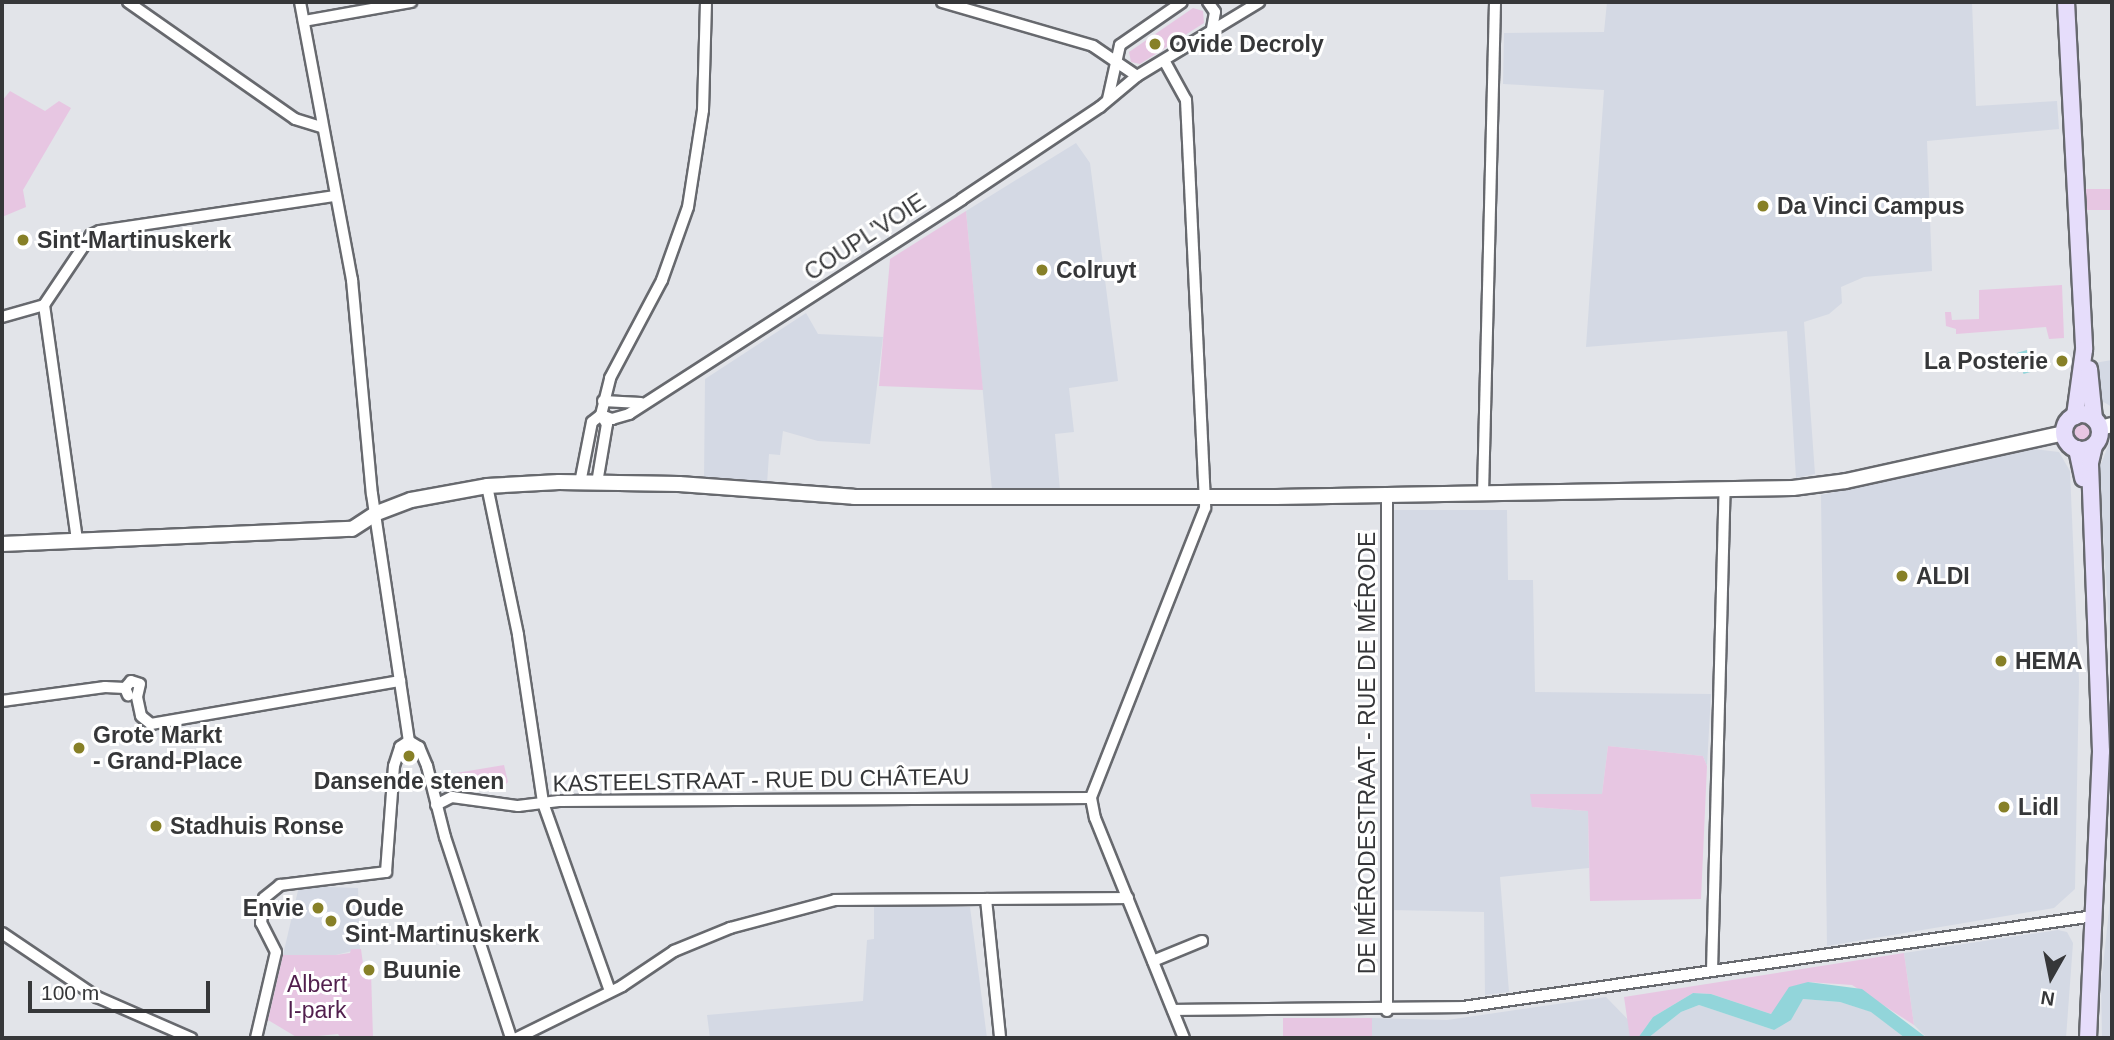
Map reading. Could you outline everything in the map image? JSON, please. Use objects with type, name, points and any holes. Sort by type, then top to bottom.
[{"type":"main road","points":[[2066,2],[2084,350],[2102,424],[2090,463],[2101,751],[2088,1038]]},
{"type":"main road","points":[[2078,1038],[2087,917],[2091,751],[2083,479],[2077,449],[2064,433],[2075,416],[2084,350]]},
{"type":"main road","points":[[2075,416],[2102,424]]},
{"type":"main road","points":[[2077,449],[2094,446]]},
{"type":"street","points":[[128,2],[295,118],[322,127]]},
{"type":"street","points":[[300,2],[352,280],[377,513],[409,741],[421,751],[510,1038]]},
{"type":"street","points":[[304,21],[411,2]]},
{"type":"street","points":[[597,483],[607,424],[601,415],[610,378],[662,280],[688,207],[703,110],[706,2]]},
{"type":"street","points":[[942,2],[1093,46],[1137,76]]},
{"type":"street","points":[[1208,2],[1215,12],[1212,29]]},
{"type":"street","name":"COUPL'VOIE","points":[[601,415],[621,418],[962,199],[1108,99],[1137,76],[1165,62],[1212,29],[1259,2]]},
{"type":"street","points":[[1483,494],[1495,2]]},
{"type":"street","points":[[1108,99],[1116,61],[1124,41],[1180,3]]},
{"type":"street","points":[[1165,62],[1186,100],[1204,519],[1091,798],[1095,818],[1184,1038]]},
{"type":"street","points":[[2,317],[44,304],[91,235],[335,196]]},
{"type":"street","points":[[44,304],[77,541]]},
{"type":"street","points":[[603,401],[641,403]]},
{"type":"street","points":[[580,482],[592,422],[601,415]]},
{"type":"street","points":[[2,544],[343,530],[358,528],[377,513],[411,500],[487,486],[580,482],[679,484],[854,497],[1204,497],[1725,490],[1846,481],[2064,433]]},
{"type":"street","points":[[487,486],[520,645],[543,803],[610,991]]},
{"type":"street","points":[[1712,971],[1725,490]]},
{"type":"street","name":"DE MÉRODESTRAAT - RUE DE MÉRODE","points":[[1387,495],[1387,1011]]},
{"type":"street","points":[[2,701],[94,688],[125,688],[130,696],[137,697],[142,719],[156,724],[400,681]]},
{"type":"street","points":[[256,1038],[276,954],[261,923],[264,898],[280,885],[386,872],[394,766],[400,747],[409,741]]},
{"type":"street","name":"KASTEELSTRAAT - RUE DU CHÂTEAU","points":[[436,805],[452,797],[503,805],[1091,798]]},
{"type":"street","points":[[517,1038],[610,991],[696,942],[835,900],[1128,898]]},
{"type":"street","points":[[986,899],[1000,1038]]},
{"type":"street","points":[[1173,1010],[1387,1011],[1462,1007],[2087,917]]},
{"type":"street","points":[[2,933],[116,1007],[191,1038]]},
{"type":"street","points":[[1153,961],[1202,941]]},
{"type":"shaded area","name":"Da Vinci Campus","points":[[1607,2],[1972,2],[1976,106],[2057,101],[2059,129],[1927,141],[1932,271],[1864,277],[1841,287],[1842,303],[1829,314],[1804,322],[1815,474],[1796,478],[1787,331],[1586,347],[1604,90],[1503,84],[1504,33],[1604,32]]},
{"type":"shaded area","points":[[1076,143],[1090,163],[1118,381],[1069,388],[1074,432],[1055,434],[1060,490],[992,490],[966,211]]},
{"type":"shaded area","points":[[806,313],[818,334],[883,337],[870,444],[818,441],[783,431],[780,455],[769,454],[767,484],[704,480],[705,379]]},
{"type":"shaded area","points":[[2112,360],[2112,407],[2095,397],[2094,363]]},
{"type":"shaded area","points":[[2112,436],[2112,671],[2099,469]]},
{"type":"shaded area","points":[[2034,449],[2059,452],[2070,471],[2079,681],[2075,889],[2054,908],[1827,946],[1821,495]]},
{"type":"shaded area","points":[[1391,510],[1507,510],[1508,580],[1533,580],[1535,692],[1711,694],[1707,766],[1703,756],[1608,746],[1602,794],[1532,807],[1588,811],[1589,868],[1500,877],[1509,992],[1485,995],[1484,912],[1391,910]]},
{"type":"shaded area","points":[[2112,883],[2112,1038],[2102,1038],[2101,984]]},
{"type":"shaded area","name":"Oude Sint-Martinuskerk","points":[[299,886],[358,888],[360,949],[336,955],[283,955]]},
{"type":"shaded area","points":[[874,905],[970,907],[987,1038],[710,1038],[707,1015],[863,1001],[867,940],[874,939]]},
{"type":"shaded area","points":[[2058,930],[2067,932],[2073,943],[2066,1038],[1927,1038],[1914,1025],[1904,953]]},
{"type":"shaded area","points":[[1606,997],[1646,1038],[1372,1038],[1372,1018],[1447,1020]]},
{"type":"shaded area","points":[[1803,999],[1840,1002],[1872,1012],[1905,1038],[1648,1038],[1681,1012],[1699,1005],[1774,1030]]},
{"type":"green space","points":[[1193,8],[1203,11],[1204,23],[1140,64],[1131,62],[1129,52]]},
{"type":"green space","points":[[10,91],[45,111],[59,101],[71,108],[23,190],[26,207],[2,217],[2,101]]},
{"type":"green space","points":[[2086,189],[2112,189],[2112,210],[2086,210]]},
{"type":"green space","points":[[966,211],[983,390],[879,386],[890,259]]},
{"type":"green space","points":[[2062,285],[2064,338],[2049,339],[2046,327],[1956,334],[1956,329],[1946,326],[1945,312],[1951,312],[1952,320],[1979,319],[1979,290]]},
{"type":"green space","points":[[2082,423],[2088,426],[2091,432],[2088,438],[2082,441],[2076,438],[2073,432],[2076,426]]},
{"type":"green space","points":[[1608,746],[1703,756],[1707,766],[1701,899],[1590,901],[1588,811],[1532,807],[1530,794],[1602,794]]},
{"type":"green space","points":[[504,765],[508,782],[503,787],[450,774]]},
{"type":"green space","name":"Albert I-park","points":[[351,949],[361,949],[364,971],[371,971],[373,1038],[341,1038],[338,1034],[298,1038],[268,1020],[283,955],[336,955],[350,953]]},
{"type":"green space","points":[[1904,953],[1914,1025],[1852,985],[1808,982],[1771,1014],[1711,994],[1693,993],[1653,1017],[1638,1038],[1630,1038],[1624,997]]},
{"type":"green space","points":[[1283,1018],[1372,1018],[1372,1038],[1283,1038]]},
{"type":"water","points":[[2027,350],[2033,371],[2023,374],[2017,353]]},
{"type":"water","points":[[1808,982],[1862,989],[1927,1038],[1905,1038],[1871,1012],[1840,1002],[1803,999],[1791,1020],[1774,1030],[1699,1005],[1681,1012],[1648,1038],[1638,1038],[1653,1017],[1693,993],[1711,994],[1771,1014],[1789,987]]},
{"type":"place","name":"Ovide Decroly","points":[[1155,44]]},
{"type":"place","name":"Da Vinci Campus","points":[[1763,206]]},
{"type":"place","name":"Sint-Martinuskerk","points":[[23,240]]},
{"type":"place","name":"Colruyt","points":[[1042,270]]},
{"type":"place","name":"La Posterie","points":[[2062,361]]},
{"type":"place","name":"ALDI","points":[[1902,576]]},
{"type":"place","name":"HEMA","points":[[2001,661]]},
{"type":"place","name":"Grote Markt - Grand-Place","points":[[79,748]]},
{"type":"place","name":"Dansende stenen","points":[[409,756]]},
{"type":"place","name":"Lidl","points":[[2004,807]]},
{"type":"place","name":"Stadhuis Ronse","points":[[156,826]]},
{"type":"place","name":"Envie","points":[[318,908]]},
{"type":"place","name":"Oude Sint-Martinuskerk","points":[[331,921]]},
{"type":"place","name":"Buunie","points":[[369,970]]}]
